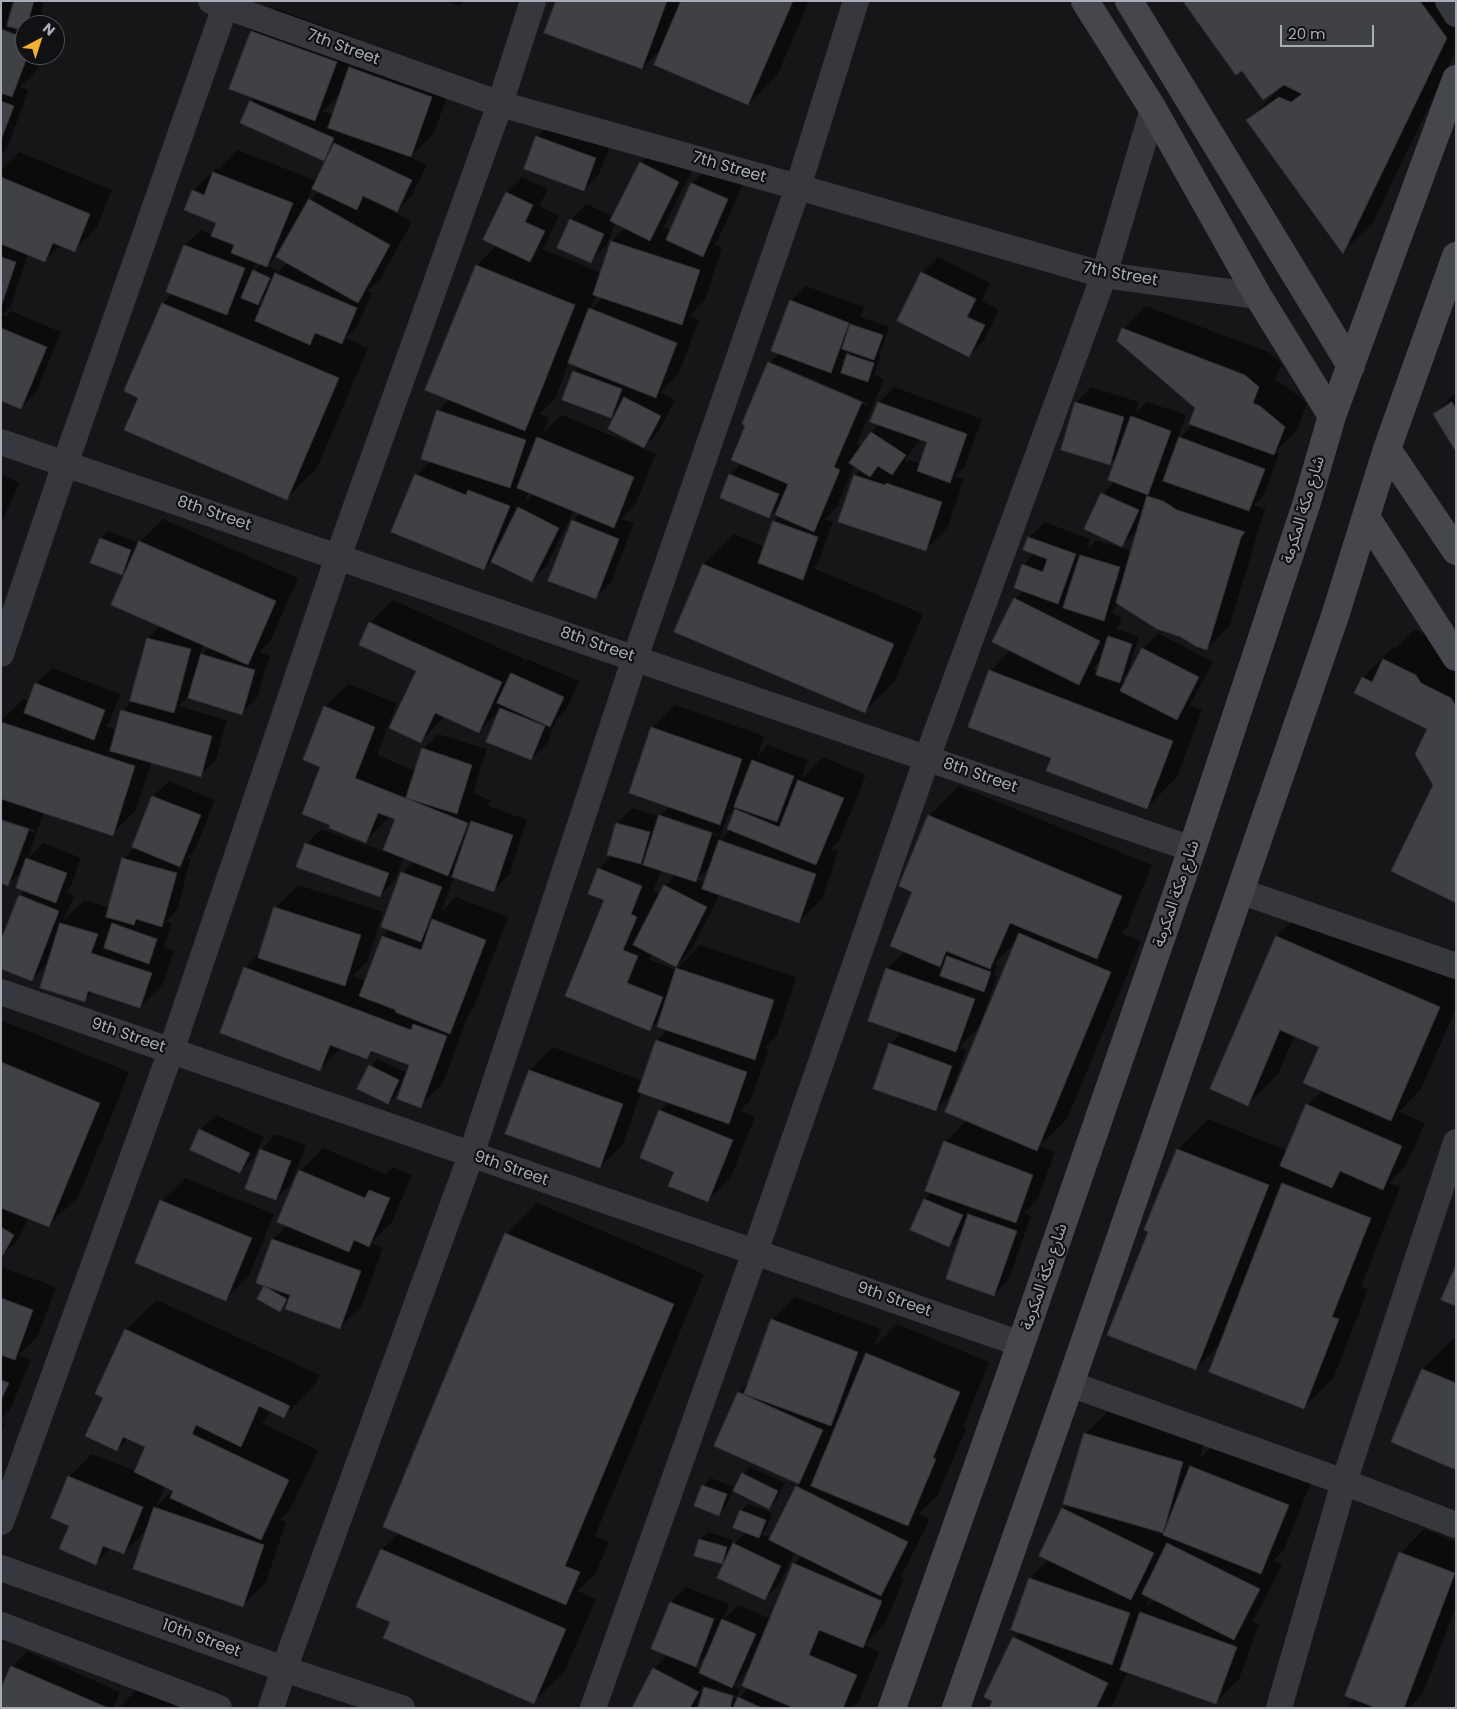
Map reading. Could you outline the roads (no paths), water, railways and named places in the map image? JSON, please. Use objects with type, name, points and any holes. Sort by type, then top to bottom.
[{"type":"main road","points":[[1085,1],[1153,109],[1258,296],[1332,416]]},
{"type":"main road","points":[[1129,1],[1351,366]]},
{"type":"main road","name":"شارع مكة المكرمة","points":[[892,1708],[1021,1344],[1192,848],[1304,511],[1332,416],[1456,79]]},
{"type":"main road","points":[[956,1708],[1335,616],[1388,449],[1456,256]]},
{"type":"main road","points":[[1388,449],[1456,551]]},
{"type":"main road","points":[[1366,517],[1456,657]]},
{"type":"street","points":[[1,1522],[172,1051],[338,557],[500,104],[533,1]]},
{"type":"street","points":[[271,1708],[471,1155],[635,658],[798,187],[856,1]]},
{"type":"street","points":[[1448,1],[1456,14]]},
{"type":"street","points":[[1,654],[221,3]]},
{"type":"street","name":"7th Street","points":[[221,3],[500,104],[798,187],[1104,276],[1258,296]]},
{"type":"street","points":[[593,1708],[755,1252],[927,758],[1104,276],[1153,109]]},
{"type":"street","name":"8th Street","points":[[1,442],[1192,848]]},
{"type":"street","points":[[1240,891],[1456,966]]},
{"type":"street","name":"9th Street","points":[[1,992],[1021,1344]]},
{"type":"street","points":[[1279,1708],[1344,1482],[1456,1142]]},
{"type":"street","points":[[1070,1384],[1344,1482],[1456,1526]]},
{"type":"street","name":"10th Street","points":[[1,1568],[284,1669],[402,1708]]},
{"type":"street","points":[[1,1625],[219,1708]]}]
